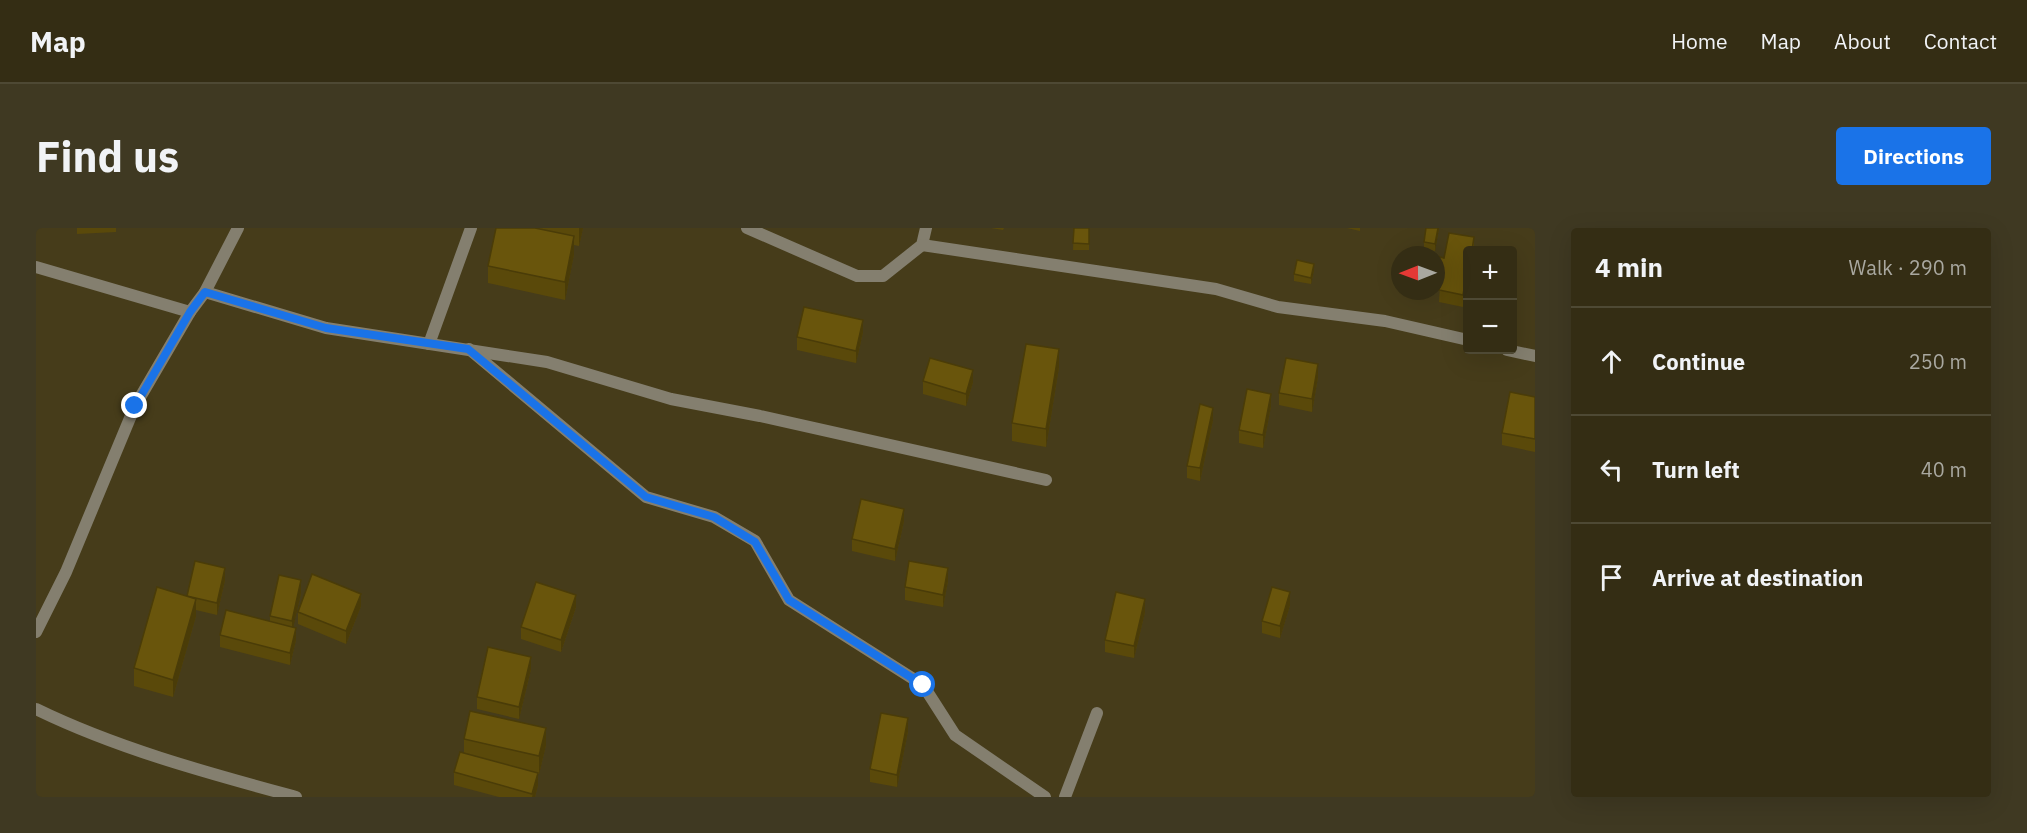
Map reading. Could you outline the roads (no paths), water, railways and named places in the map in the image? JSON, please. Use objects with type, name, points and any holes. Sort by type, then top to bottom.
[{"type":"street","points":[[36,632],[66,572],[135,406],[190,312],[205,292],[238,228]]},
{"type":"street","points":[[429,344],[471,228]]},
{"type":"street","points":[[747,228],[857,276],[882,276],[922,245],[926,228]]},
{"type":"street","points":[[922,245],[1204,287],[1278,307],[1385,321],[1463,339]]},
{"type":"street","points":[[36,267],[190,312]]},
{"type":"street","points":[[205,292],[326,328],[547,362],[671,399],[760,416],[1046,480]]},
{"type":"street","points":[[468,349],[646,497],[714,517],[755,542],[789,600],[923,685],[955,735],[1045,797]]},
{"type":"street","points":[[1517,352],[1535,356]]},
{"type":"street","points":[[36,709],[72,727],[194,769],[296,797]]},
{"type":"street","points":[[1065,797],[1096,713]]}]
